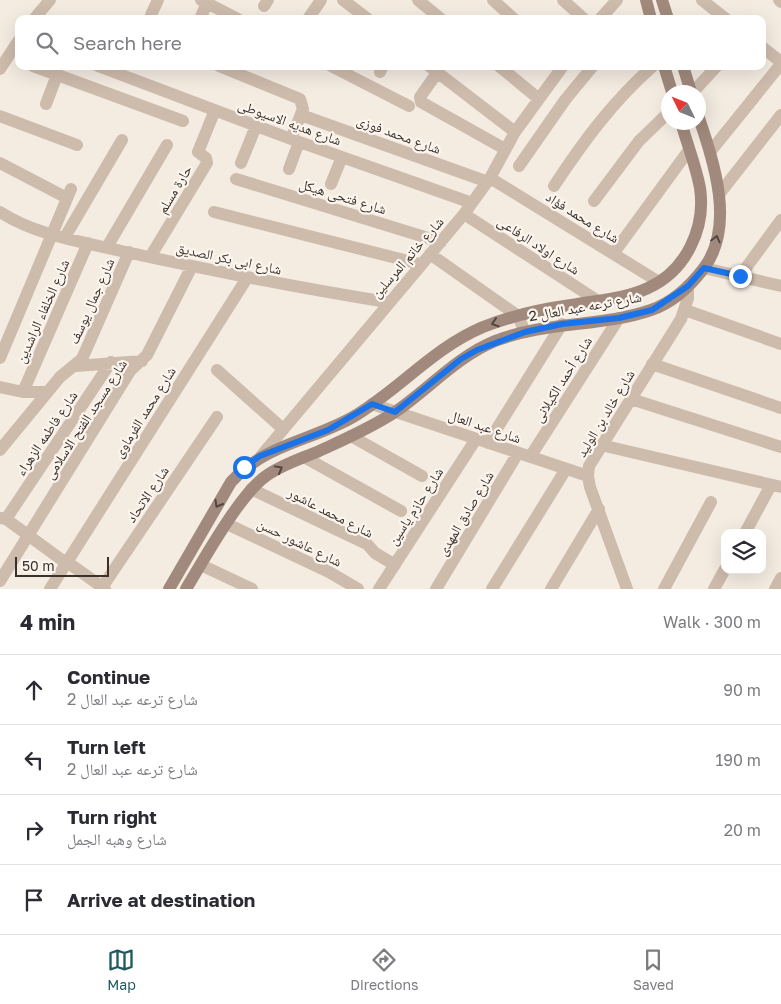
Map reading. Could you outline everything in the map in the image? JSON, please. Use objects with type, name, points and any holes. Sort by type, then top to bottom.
[{"type":"street","points":[[37,15],[50,0]]},
{"type":"street","points":[[151,15],[158,0]]},
{"type":"street","points":[[311,15],[321,0]]},
{"type":"street","points":[[343,0],[360,15]]},
{"type":"street","points":[[418,0],[436,15]]},
{"type":"street","points":[[493,0],[510,15]]},
{"type":"street","points":[[563,0],[580,15]]},
{"type":"street","points":[[604,15],[617,0]]},
{"type":"street","points":[[662,0],[667,15]]},
{"type":"street","points":[[702,0],[721,15]]},
{"type":"street","points":[[201,15],[204,2],[230,15]]},
{"type":"street","points":[[6,60],[15,46]]},
{"type":"street","points":[[710,152],[781,62],[766,50]]},
{"type":"street","points":[[44,70],[182,121]]},
{"type":"street","name":"شارع هديه الاسيوطى","points":[[115,70],[256,126],[472,203]]},
{"type":"street","points":[[229,70],[300,99],[303,105],[289,169]]},
{"type":"street","points":[[339,70],[410,106]]},
{"type":"street","points":[[433,70],[420,97],[421,102],[505,149]]},
{"type":"street","points":[[434,70],[515,132]]},
{"type":"street","points":[[504,70],[539,99]]},
{"type":"street","name":"شارع خاتم المرسلين","points":[[260,456],[464,214],[489,180],[515,132],[559,70]]},
{"type":"street","points":[[520,166],[564,100],[590,70]]},
{"type":"street","points":[[554,186],[602,118],[629,87],[648,70]]},
{"type":"street","points":[[665,70],[670,85]]},
{"type":"street","points":[[684,70],[690,85]]},
{"type":"street","points":[[699,85],[713,70]]},
{"type":"street","points":[[46,104],[57,75]]},
{"type":"street","name":"حارة مسلم","points":[[150,257],[207,163],[206,158],[198,152],[215,110]]},
{"type":"street","name":"شارع محمد فوزى","points":[[301,115],[489,180]]},
{"type":"street","points":[[720,193],[781,115]]},
{"type":"street","points":[[0,116],[77,145]]},
{"type":"street","points":[[594,201],[638,141],[661,120]]},
{"type":"street","points":[[241,163],[256,126]]},
{"type":"street","name":"شارع ترعه عبد العال 2","points":[[168,589],[231,482],[244,467],[260,456],[328,430],[372,404],[426,360],[454,341],[484,327],[518,316],[625,296],[653,285],[685,257],[699,223],[700,187],[683,130]]},
{"type":"street","name":"شارع ترعه عبد العال 2","points":[[186,589],[251,489],[266,476],[351,436],[395,412],[461,359],[495,342],[525,332],[562,324],[619,318],[652,310],[688,286],[704,268],[713,252],[718,233],[720,193],[703,130]]},
{"type":"street","points":[[66,238],[122,140]]},
{"type":"street","points":[[106,247],[167,145]]},
{"type":"street","points":[[613,254],[689,150]]},
{"type":"street","points":[[331,184],[342,157]]},
{"type":"street","points":[[0,163],[69,193],[0,358]]},
{"type":"street","name":"شارع فتحى هيكل","points":[[236,179],[440,242]]},
{"type":"street","name":"شارع محمد فؤاد","points":[[489,180],[613,254],[653,285]]},
{"type":"street","name":"شارع ابى بكر الصديق","points":[[0,212],[25,225],[66,238],[247,278],[388,302]]},
{"type":"street","points":[[214,212],[420,264]]},
{"type":"street","name":"شارع اولاد الرفاعى","points":[[464,214],[598,301]]},
{"type":"street","points":[[740,276],[781,220]]},
{"type":"street","name":"شارع الخلفاء الراشدين","points":[[23,392],[88,243]]},
{"type":"street","name":"شارع جمال يوسف","points":[[0,450],[60,377],[76,366],[82,359],[129,252]]},
{"type":"street","points":[[430,254],[518,316],[525,332]]},
{"type":"street","name":"شارع مسجد الفتح الاسلامى","points":[[0,581],[130,371],[142,361],[192,266]]},
{"type":"street","points":[[704,268],[781,286]]},
{"type":"street","name":"شارع محمد الفرماوى","points":[[50,589],[247,278]]},
{"type":"street","points":[[653,285],[660,306]]},
{"type":"street","name":"شارع خالد بن الوليد","points":[[627,589],[588,476],[589,466],[685,310],[688,286]]},
{"type":"street","points":[[685,310],[781,344]]},
{"type":"street","name":"شارع أحمد الكيلانى","points":[[524,455],[619,318]]},
{"type":"street","name":"شارع حازم ياسين","points":[[379,589],[562,324]]},
{"type":"street","points":[[76,366],[142,361]]},
{"type":"street","name":"شارع فاطمه الزهراء","points":[[3,519],[111,362]]},
{"type":"street","points":[[652,364],[781,408]]},
{"type":"street","points":[[217,370],[282,430]]},
{"type":"street","points":[[0,387],[23,392],[48,392]]},
{"type":"street","points":[[630,399],[781,447]]},
{"type":"street","name":"شارع عبد العال","points":[[372,404],[588,476]]},
{"type":"street","name":"شارع الاتحاد","points":[[103,588],[216,417]]},
{"type":"street","points":[[351,436],[422,476]]},
{"type":"street","points":[[601,445],[776,486],[748,529]]},
{"type":"street","name":"شارع صادق المهدى","points":[[436,589],[524,455]]},
{"type":"street","points":[[304,457],[401,511]]},
{"type":"street","points":[[492,589],[566,469]]},
{"type":"street","name":"شارع محمد عاشور","points":[[251,489],[368,544],[375,554],[395,565]]},
{"type":"street","points":[[664,589],[711,502]]},
{"type":"street","points":[[551,589],[599,509]]},
{"type":"street","points":[[3,519],[103,588]]},
{"type":"street","name":"شارع عاشور حسن","points":[[227,524],[329,572],[358,589]]},
{"type":"street","points":[[200,535],[215,543]]},
{"type":"street","points":[[201,565],[252,589]]},
{"type":"street","points":[[714,589],[722,574]]},
{"type":"street","points":[[775,589],[781,578]]},
{"type":"route","points":[[244,467],[260,456],[328,430],[354,417],[372,404],[395,412],[461,359],[495,342],[525,332],[562,324],[619,318],[652,310],[670,300],[688,286],[704,268],[740,276]]}]
